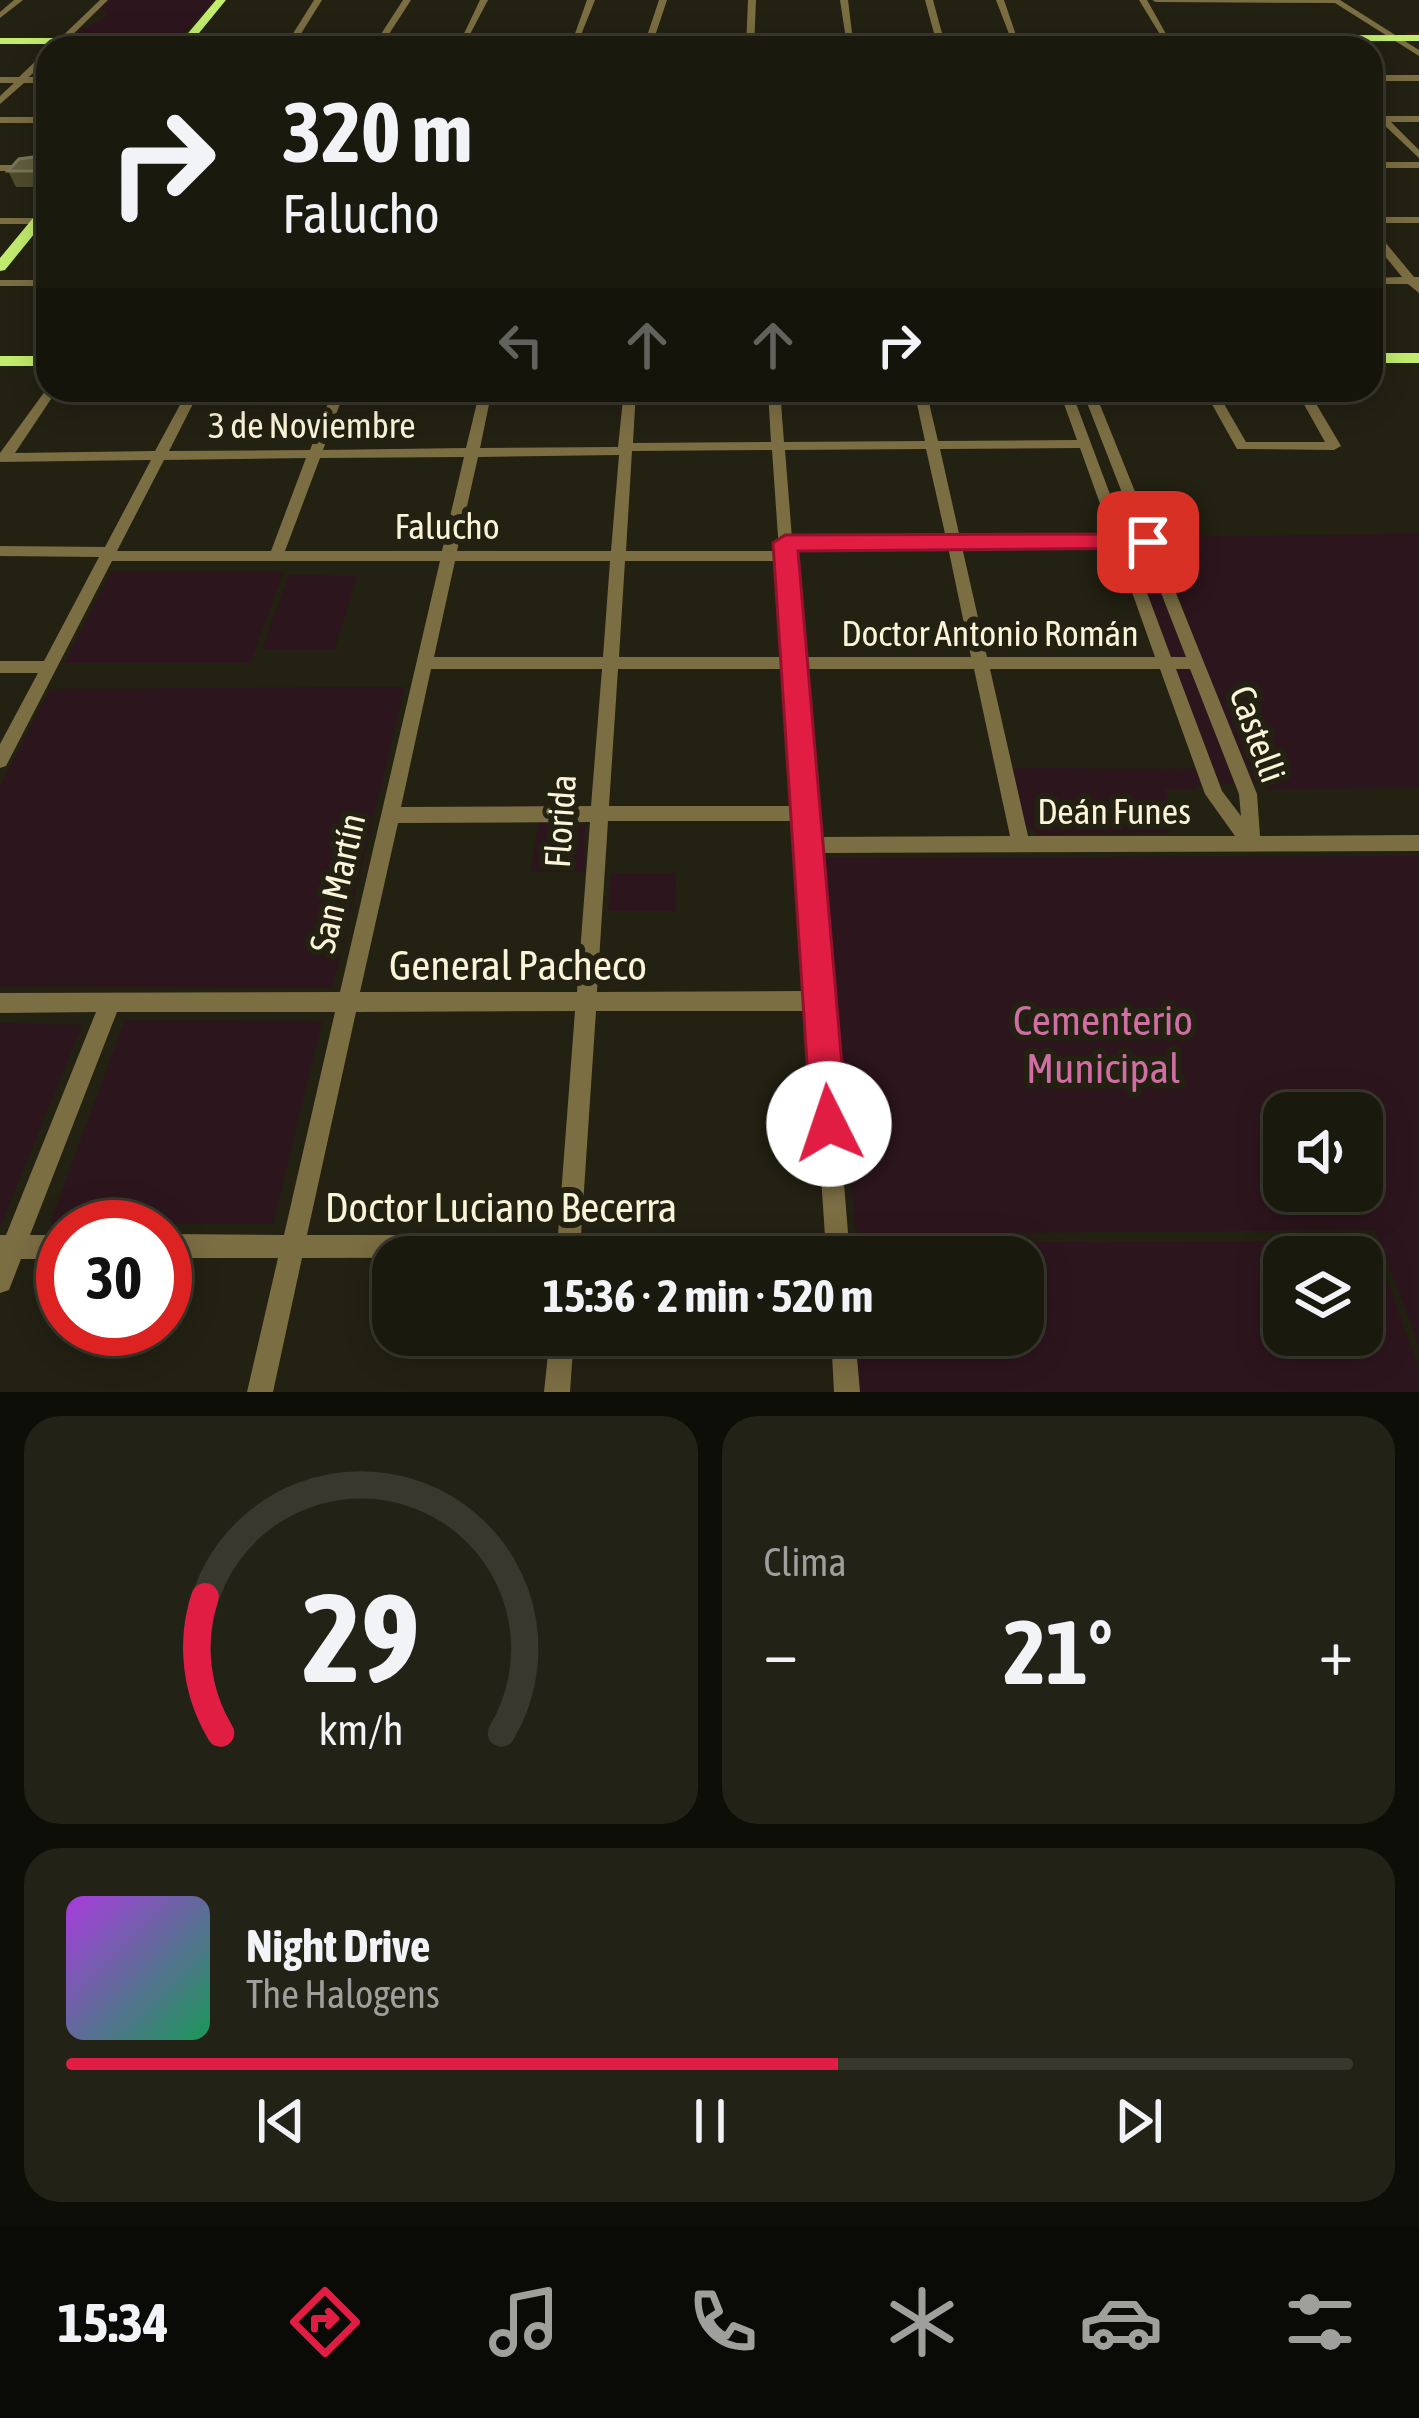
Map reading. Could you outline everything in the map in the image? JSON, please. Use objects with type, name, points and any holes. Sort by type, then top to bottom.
[{"type":"main road","points":[[191,36],[221,0]]},
{"type":"main road","points":[[1383,38],[1419,38]]},
{"type":"main road","points":[[0,40],[36,45]]},
{"type":"main road","points":[[0,267],[36,226]]},
{"type":"main road","points":[[1383,358],[1419,358]]},
{"type":"main road","points":[[0,361],[36,361]]},
{"type":"street","points":[[0,16],[19,0]]},
{"type":"street","points":[[66,36],[104,0]]},
{"type":"street","points":[[296,36],[318,0]]},
{"type":"street","points":[[384,36],[406,0]]},
{"type":"street","points":[[470,36],[484,0]]},
{"type":"street","points":[[571,36],[591,0]]},
{"type":"street","points":[[651,36],[663,0]]},
{"type":"street","points":[[750,36],[752,0]]},
{"type":"street","points":[[844,0],[844,36]]},
{"type":"street","points":[[929,0],[939,36]]},
{"type":"street","points":[[1000,0],[1021,36]]},
{"type":"street","points":[[1143,0],[1165,36]]},
{"type":"street","points":[[1156,0],[1336,1],[1419,54]]},
{"type":"street","points":[[0,100],[36,65]]},
{"type":"street","points":[[1383,78],[1419,77]]},
{"type":"street","points":[[0,80],[36,80]]},
{"type":"street","points":[[1383,119],[1419,119]]},
{"type":"street","points":[[0,120],[36,121]]},
{"type":"street","points":[[1383,124],[1419,155]]},
{"type":"street","points":[[1383,165],[1419,165]]},
{"type":"street","points":[[0,168],[36,168]]},
{"type":"street","points":[[0,221],[36,218]]},
{"type":"street","points":[[1383,220],[1419,220]]},
{"type":"street","points":[[1383,246],[1416,284]]},
{"type":"street","points":[[1383,281],[1416,284]]},
{"type":"street","points":[[0,283],[36,283]]},
{"type":"street","points":[[2,459],[42,402]]},
{"type":"street","points":[[0,760],[188,402]]},
{"type":"street","points":[[276,556],[335,402]]},
{"type":"street","name":"San Martín","points":[[260,1392],[483,402]]},
{"type":"street","name":"Florida","points":[[570,1236],[596,814],[629,402]]},
{"type":"street","points":[[775,402],[836,1236]]},
{"type":"street","points":[[923,402],[1021,844]]},
{"type":"street","name":"Castelli","points":[[1070,402],[1214,794],[1252,845]]},
{"type":"street","name":"Castelli","points":[[1093,402],[1248,794],[1252,845]]},
{"type":"street","points":[[1217,402],[1242,446],[1334,446],[1309,402]]},
{"type":"street","name":"3 de Noviembre","points":[[2,459],[472,455],[778,446],[1111,448]]},
{"type":"street","name":"Falucho","points":[[0,551],[616,556],[1148,542]]},
{"type":"street","name":"Doctor Antonio Román","points":[[424,662],[1197,663]]},
{"type":"street","points":[[0,667],[49,668]]},
{"type":"street","points":[[389,815],[805,813]]},
{"type":"street","name":"Deán Funes","points":[[808,845],[1419,843]]},
{"type":"street","name":"General Pacheco","points":[[0,1003],[821,1001]]},
{"type":"street","points":[[0,1281],[7,1247],[110,1004]]},
{"type":"street","name":"Doctor Luciano Becerra","points":[[192,1246],[372,1247]]},
{"type":"street","points":[[557,1392],[560,1356]]},
{"type":"street","points":[[845,1356],[848,1392]]},
{"type":"green space","points":[[108,0],[214,0],[181,36],[71,35],[105,18],[107,13],[99,9]]},
{"type":"green space","points":[[1419,534],[1419,788],[1266,789],[1254,784],[1202,662],[1158,537]]},
{"type":"green space","points":[[1145,550],[1188,657],[1171,657],[1132,553]]},
{"type":"green space","points":[[112,571],[284,571],[250,663],[64,663]]},
{"type":"green space","points":[[289,575],[357,576],[335,649],[262,649]]},
{"type":"green space","points":[[1175,669],[1193,669],[1234,784],[1219,782]]},
{"type":"green space","points":[[405,687],[332,988],[0,986],[0,787],[50,689]]},
{"type":"green space","points":[[1013,768],[1199,769],[1203,783],[1193,789],[1165,789],[1175,823],[1170,833],[1040,835],[1025,825]]},
{"type":"green space","points":[[538,822],[585,825],[585,872],[531,872]]},
{"type":"green space","name":"Cementerio Municipal","points":[[1419,856],[1419,1344],[1383,1251],[1383,1236],[1375,1230],[861,1234],[855,1227],[824,858]]},
{"type":"green space","points":[[611,873],[676,873],[675,911],[608,911]]},
{"type":"green space","points":[[125,1020],[322,1021],[273,1224],[192,1224],[192,1200],[58,1200]]},
{"type":"green space","points":[[0,1023],[82,1025],[0,1228]]},
{"type":"green space","points":[[1263,1241],[1263,1356],[1383,1356],[1383,1269],[1419,1369],[1419,1392],[859,1392],[856,1356],[1044,1356],[1044,1242]]},
{"type":"building","points":[[36,157],[36,171],[8,171],[19,159]]},
{"type":"waterway","points":[[1408,34],[1419,34]]},
{"type":"route","points":[[829,1124],[785,543],[1148,542]]}]
